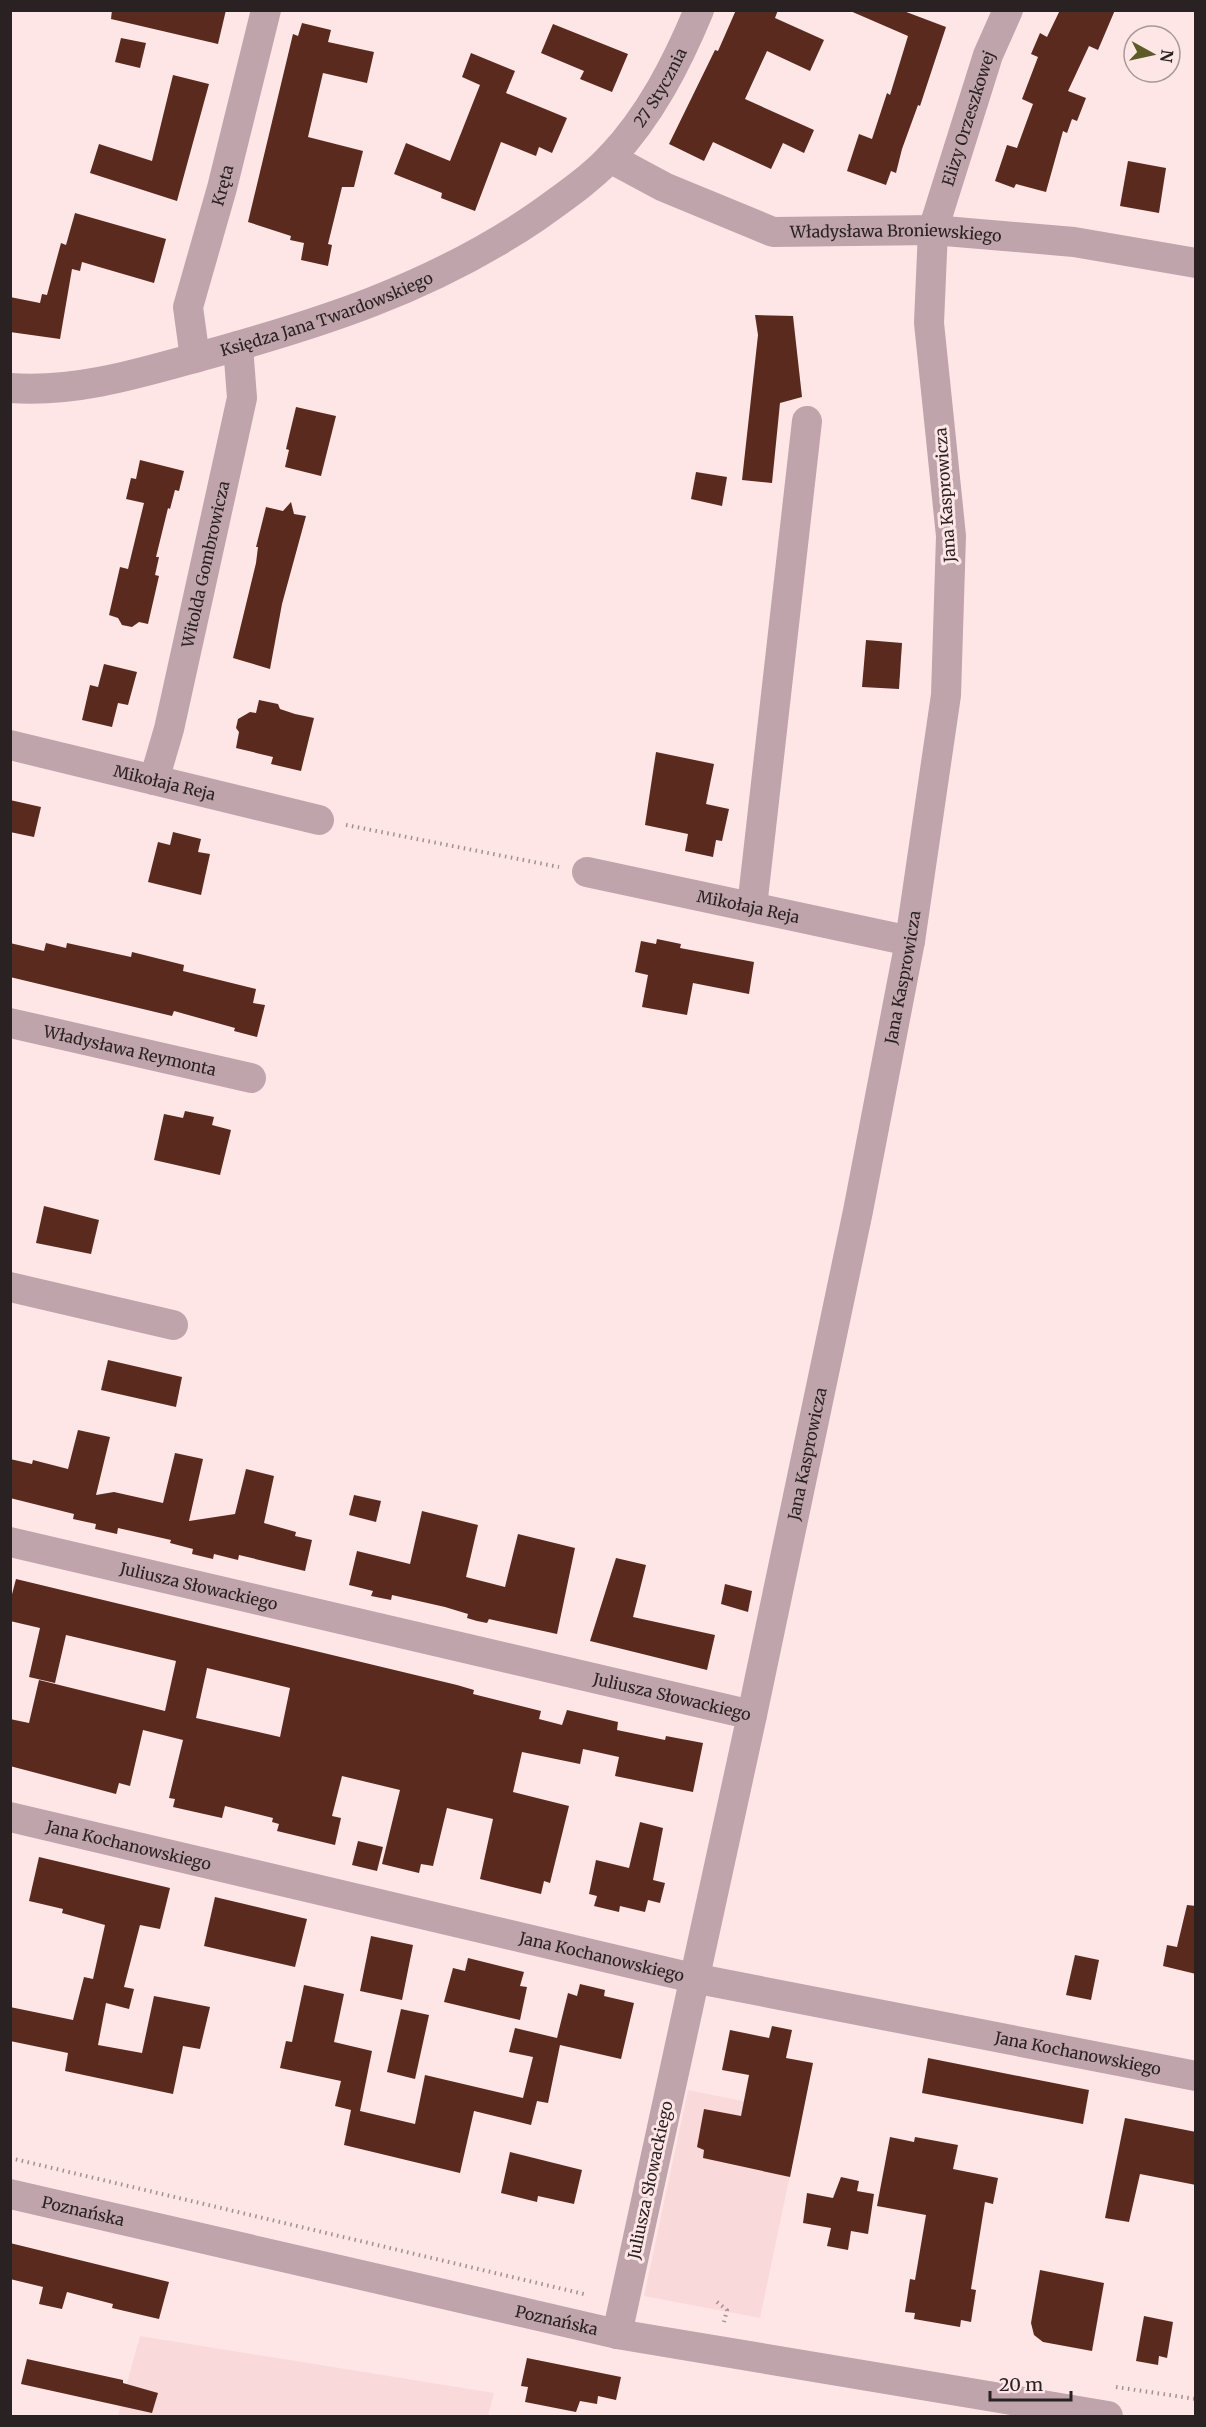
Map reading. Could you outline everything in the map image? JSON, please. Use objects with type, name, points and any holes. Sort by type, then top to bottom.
[{"type":"street","name":"Kręta","points":[[195,358],[188,307],[222,188],[266,10]]},
{"type":"street","name":"27 Stycznia","points":[[610,158],[653,103],[681,52],[699,10]]},
{"type":"street","name":"Elizy Orzeszkowej","points":[[933,230],[988,55],[1008,10]]},
{"type":"street","name":"Księdza Jana Twardowskiego","points":[[10,388],[84,385],[238,346],[375,303],[440,274],[502,239],[560,200],[610,158]]},
{"type":"street","name":"Władysława Broniewskiego","points":[[610,158],[664,187],[773,232],[933,230],[1074,242],[1196,263]]},
{"type":"street","name":"Jana Kasprowicza","points":[[752,1714],[858,1211],[910,941],[947,684],[951,536],[929,322],[933,230]]},
{"type":"street","name":"Witolda Gombrowicza","points":[[154,780],[169,729],[242,398],[238,346]]},
{"type":"street","points":[[752,907],[807,421]]},
{"type":"street","name":"Mikołaja Reja","points":[[10,745],[319,820]]},
{"type":"street","name":"Mikołaja Reja","points":[[587,872],[910,941]]},
{"type":"street","name":"Władysława Reymonta","points":[[10,1023],[251,1078]]},
{"type":"street","points":[[10,1287],[173,1325]]},
{"type":"street","name":"Juliusza Słowackiego","points":[[10,1542],[752,1714],[617,2334]]},
{"type":"street","name":"Jana Kochanowskiego","points":[[10,1817],[693,1978],[1196,2076]]},
{"type":"street","name":"Poznańska","points":[[10,2194],[617,2334],[1108,2416]]},
{"type":"path","points":[[319,820],[587,872]]},
{"type":"path","points":[[10,2158],[592,2296]]},
{"type":"path","points":[[717,2302],[727,2310],[724,2322]]},
{"type":"shaded area","points":[[688,2090],[803,2113],[760,2318],[644,2296]]},
{"type":"shaded area","points":[[140,2336],[494,2393],[488,2416],[118,2416]]},
{"type":"building","points":[[112,10],[226,10],[218,44],[111,19]]},
{"type":"building","points":[[736,10],[778,10],[775,18],[824,40],[810,71],[767,51],[745,99],[814,130],[804,153],[783,143],[771,169],[713,142],[704,161],[669,144],[715,50],[718,51]]},
{"type":"building","points":[[848,10],[901,10],[946,27],[920,106],[918,105],[902,149],[896,173],[891,171],[886,185],[847,171],[859,134],[872,139],[887,93],[890,95],[908,36]]},
{"type":"building","points":[[1060,10],[1115,10],[1098,50],[1089,46],[1068,91],[1086,98],[1077,121],[1072,119],[1067,133],[1063,131],[1046,192],[1016,184],[1014,188],[995,181],[1007,145],[1017,148],[1033,104],[1022,99],[1038,57],[1031,54],[1040,33],[1047,37]]},
{"type":"building","points":[[302,23],[331,30],[328,42],[374,52],[367,83],[323,73],[308,137],[363,151],[354,187],[342,187],[328,244],[332,245],[328,266],[301,260],[304,243],[290,240],[291,236],[248,222],[293,34],[298,36]]},
{"type":"building","points":[[553,24],[628,54],[612,92],[580,79],[584,71],[541,53]]},
{"type":"building","points":[[121,38],[146,43],[140,68],[115,62]]},
{"type":"building","points":[[471,53],[515,71],[506,93],[567,118],[552,153],[539,147],[536,156],[501,142],[475,211],[441,198],[442,193],[394,174],[406,143],[450,161],[480,85],[462,77]]},
{"type":"building","points":[[173,75],[209,84],[177,201],[90,173],[99,144],[152,161]]},
{"type":"building","points":[[1128,161],[1166,168],[1159,213],[1120,206]]},
{"type":"building","points":[[75,213],[166,239],[154,283],[82,262],[80,271],[72,269],[60,339],[10,332],[10,297],[40,303],[42,294],[47,295],[61,243],[66,245]]},
{"type":"building","points":[[755,315],[793,316],[802,397],[780,403],[772,483],[742,480],[758,335]]},
{"type":"building","points":[[296,407],[336,416],[321,476],[285,467],[289,450],[286,449]]},
{"type":"building","points":[[140,460],[184,471],[179,491],[175,490],[170,509],[168,508],[156,557],[159,557],[155,575],[159,576],[148,624],[139,622],[132,627],[122,625],[118,618],[109,615],[120,567],[128,569],[144,503],[126,499],[131,478],[136,479]]},
{"type":"building","points":[[696,472],[727,477],[722,506],[691,499]]},
{"type":"building","points":[[291,502],[294,514],[306,516],[282,604],[270,669],[233,658],[256,563],[258,547],[256,547],[266,507],[283,511]]},
{"type":"building","points":[[866,640],[902,643],[899,689],[862,687]]},
{"type":"building","points":[[104,664],[137,672],[128,705],[118,703],[112,727],[82,720],[90,685],[98,687]]},
{"type":"building","points":[[259,700],[278,704],[280,709],[295,714],[314,718],[301,771],[271,764],[273,757],[236,748],[239,732],[236,728],[238,719],[250,712],[256,713]]},
{"type":"building","points":[[656,752],[714,764],[706,804],[729,809],[722,841],[716,840],[713,857],[685,851],[688,834],[645,825]]},
{"type":"building","points":[[10,800],[41,807],[34,837],[10,832]]},
{"type":"building","points":[[173,832],[201,839],[198,852],[210,854],[201,895],[148,882],[158,842],[170,845]]},
{"type":"building","points":[[657,939],[681,944],[680,948],[754,962],[749,994],[693,983],[687,1015],[642,1007],[648,975],[635,972],[641,941],[656,944]]},
{"type":"building","points":[[10,943],[44,951],[46,943],[66,948],[67,943],[131,957],[132,952],[184,965],[183,971],[256,989],[253,1003],[265,1005],[257,1037],[234,1031],[235,1028],[174,1011],[172,1016],[10,977]]},
{"type":"building","points":[[185,1111],[214,1117],[212,1125],[231,1130],[220,1175],[154,1160],[164,1114],[183,1118]]},
{"type":"building","points":[[44,1206],[99,1220],[91,1254],[36,1243]]},
{"type":"building","points":[[108,1360],[182,1377],[176,1407],[101,1390]]},
{"type":"building","points":[[78,1430],[110,1437],[96,1495],[114,1492],[163,1503],[175,1453],[203,1459],[189,1521],[235,1514],[246,1469],[274,1476],[264,1523],[296,1532],[295,1536],[312,1540],[305,1571],[239,1555],[238,1560],[214,1554],[213,1559],[192,1554],[193,1549],[170,1543],[171,1540],[118,1528],[117,1534],[95,1529],[96,1524],[73,1519],[74,1514],[10,1498],[10,1459],[32,1464],[33,1460],[68,1469]]},
{"type":"building","points":[[354,1495],[381,1501],[376,1522],[349,1515]]},
{"type":"building","points":[[422,1511],[478,1525],[466,1577],[505,1587],[518,1534],[575,1548],[557,1634],[489,1619],[487,1623],[477,1621],[467,1618],[468,1614],[445,1607],[392,1595],[391,1600],[371,1596],[373,1591],[349,1585],[357,1551],[410,1564]]},
{"type":"building","points":[[616,1558],[646,1565],[633,1617],[715,1635],[707,1670],[590,1641]]},
{"type":"building","points":[[16,1579],[457,1685],[474,1690],[473,1694],[541,1711],[539,1719],[562,1725],[567,1710],[618,1722],[617,1730],[665,1740],[666,1736],[703,1743],[693,1792],[615,1776],[619,1757],[583,1749],[580,1764],[522,1752],[513,1792],[569,1806],[550,1883],[544,1881],[541,1894],[480,1879],[493,1819],[447,1808],[433,1866],[421,1864],[419,1873],[382,1864],[400,1790],[342,1776],[332,1816],[341,1818],[335,1845],[277,1831],[279,1824],[272,1822],[273,1818],[225,1806],[222,1818],[173,1807],[175,1799],[169,1798],[183,1740],[143,1730],[130,1786],[119,1783],[116,1794],[10,1766],[10,1719],[29,1723],[39,1680],[165,1711],[176,1661],[66,1635],[55,1683],[29,1677],[40,1628],[10,1621],[10,1602]],"holes":[[[207,1668],[290,1688],[280,1737],[196,1718]]]},
{"type":"building","points":[[725,1584],[752,1591],[748,1612],[721,1604]]},
{"type":"building","points":[[640,1822],[663,1828],[653,1880],[665,1883],[660,1903],[648,1900],[645,1912],[620,1906],[619,1912],[594,1906],[597,1896],[589,1894],[596,1860],[629,1868]]},
{"type":"building","points":[[358,1841],[383,1847],[377,1871],[352,1865]]},
{"type":"building","points":[[39,1857],[170,1888],[160,1929],[140,1925],[124,1987],[134,1989],[129,2009],[106,2003],[98,2045],[142,2053],[154,1996],[210,2007],[200,2049],[183,2046],[173,2094],[65,2071],[68,2053],[10,2041],[10,2007],[73,2020],[84,1977],[93,1979],[105,1925],[62,1913],[63,1909],[29,1901]]},
{"type":"building","points":[[215,1897],[307,1919],[295,1967],[204,1946]]},
{"type":"building","points":[[1187,1905],[1196,1906],[1196,1974],[1163,1966],[1167,1945],[1177,1947]]},
{"type":"building","points":[[371,1936],[413,1945],[402,2000],[360,1991]]},
{"type":"building","points":[[1075,1955],[1099,1960],[1091,2000],[1066,1995]]},
{"type":"building","points":[[468,1958],[524,1972],[520,1986],[527,1987],[520,2020],[444,2002],[453,1968],[465,1971]]},
{"type":"building","points":[[580,1984],[605,1990],[604,1996],[634,2003],[621,2059],[560,2045],[548,2103],[537,2101],[531,2125],[474,2111],[460,2173],[344,2145],[351,2110],[335,2106],[341,2081],[280,2068],[286,2041],[292,2042],[304,1985],[344,1994],[334,2042],[372,2051],[360,2111],[415,2124],[425,2075],[523,2098],[533,2057],[509,2052],[515,2028],[557,2038],[568,1993],[577,1996]]},
{"type":"building","points":[[401,2009],[429,2015],[415,2079],[387,2072]]},
{"type":"building","points":[[772,2026],[792,2030],[786,2058],[813,2063],[790,2177],[703,2158],[704,2150],[697,2147],[704,2109],[741,2116],[749,2075],[722,2070],[730,2030],[769,2038]]},
{"type":"building","points":[[928,2058],[1089,2090],[1083,2124],[922,2093]]},
{"type":"building","points":[[1125,2118],[1196,2132],[1196,2185],[1140,2174],[1129,2222],[1105,2218]]},
{"type":"building","points":[[890,2137],[914,2142],[915,2137],[958,2145],[953,2169],[998,2178],[993,2204],[985,2202],[971,2289],[976,2290],[971,2322],[961,2320],[960,2327],[914,2319],[915,2313],[905,2312],[910,2279],[915,2280],[926,2215],[877,2206]]},
{"type":"building","points":[[510,2152],[582,2170],[574,2204],[538,2196],[537,2202],[501,2193]]},
{"type":"building","points":[[841,2177],[859,2181],[857,2191],[874,2194],[868,2234],[851,2231],[848,2250],[827,2246],[831,2228],[803,2223],[807,2193],[833,2198]]},
{"type":"building","points":[[10,2243],[169,2282],[159,2319],[112,2308],[113,2304],[67,2292],[62,2309],[39,2304],[43,2287],[10,2279]]},
{"type":"building","points":[[1040,2270],[1104,2283],[1092,2351],[1043,2342],[1034,2335],[1031,2323]]},
{"type":"building","points":[[1144,2316],[1173,2322],[1167,2358],[1159,2356],[1158,2365],[1136,2361]]},
{"type":"building","points":[[527,2358],[621,2377],[616,2400],[598,2396],[597,2404],[580,2401],[576,2412],[525,2402],[528,2387],[521,2386]]},
{"type":"building","points":[[27,2359],[123,2380],[123,2383],[158,2393],[152,2413],[21,2384]]}]
